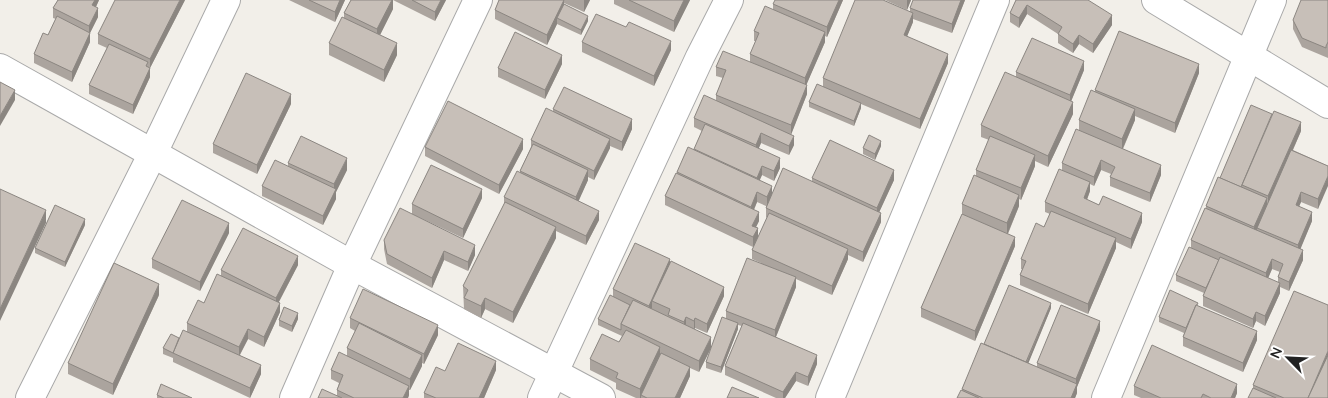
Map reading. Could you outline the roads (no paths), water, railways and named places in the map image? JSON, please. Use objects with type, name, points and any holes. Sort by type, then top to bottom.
[{"type":"street","points":[[30,398],[153,154],[226,0]]},
{"type":"street","points":[[294,398],[352,265],[478,0]]},
{"type":"street","points":[[542,398],[696,66],[729,0]]},
{"type":"street","points":[[830,398],[995,0]]},
{"type":"street","points":[[1156,0],[1247,57],[1328,104]]},
{"type":"street","points":[[1106,398],[1272,0]]},
{"type":"street","points":[[0,68],[352,265],[601,398]]}]
